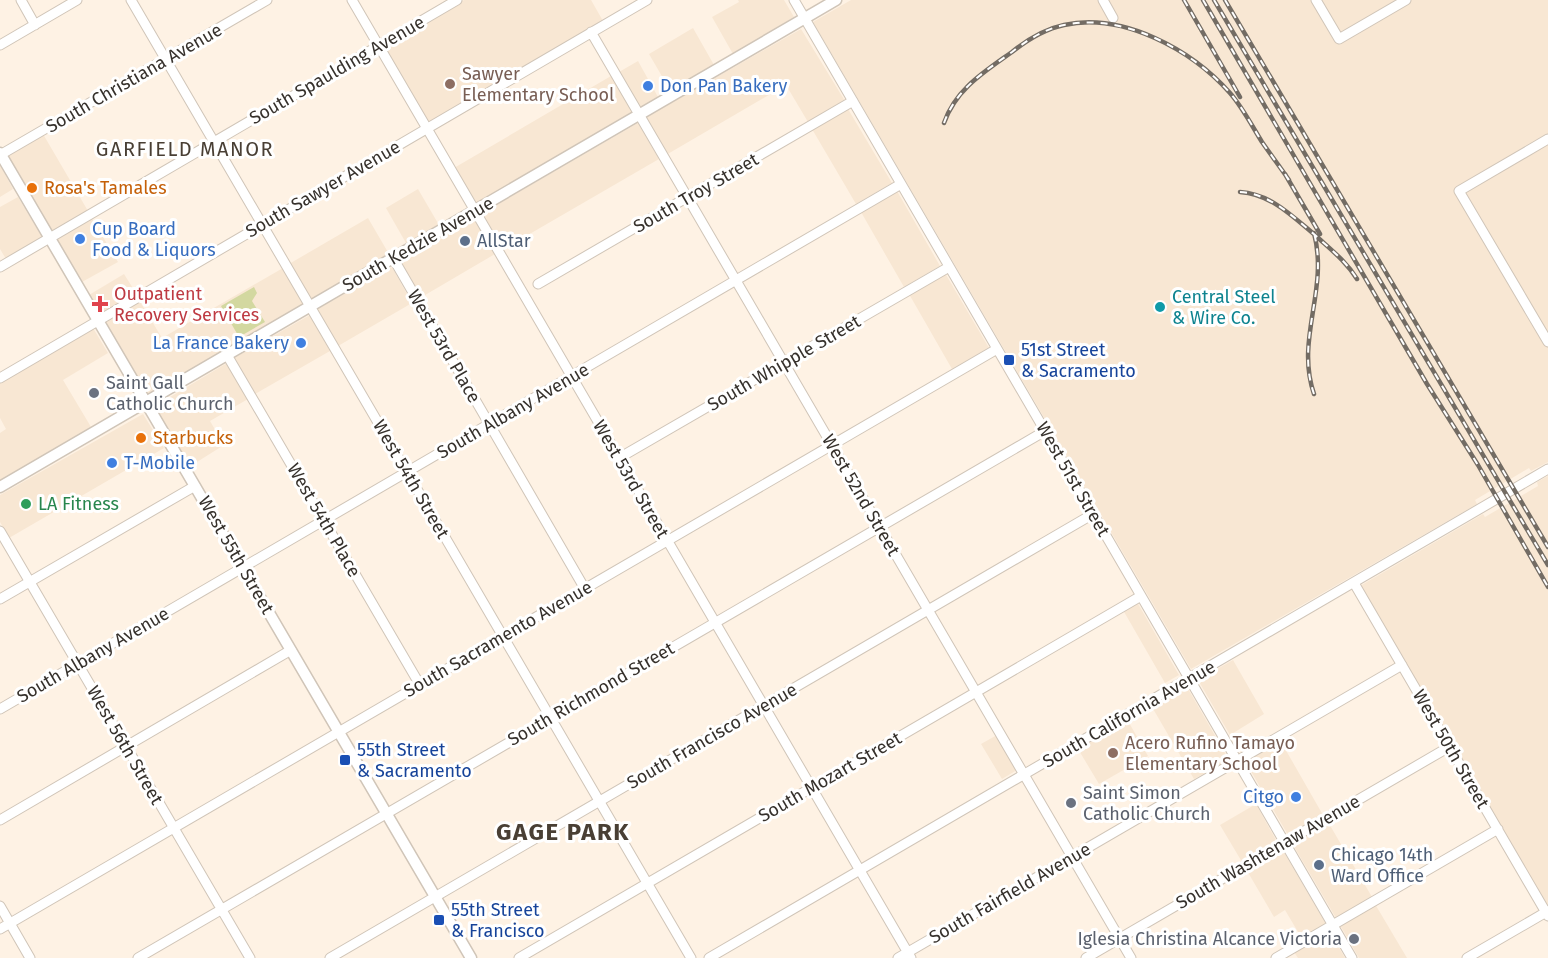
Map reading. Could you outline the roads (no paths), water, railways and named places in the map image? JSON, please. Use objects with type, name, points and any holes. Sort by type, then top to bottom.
[{"type":"main road","name":"South Kedzie Avenue","points":[[0,487],[836,0]]},
{"type":"main road","name":"West 55th Street","points":[[0,154],[471,958]]},
{"type":"street","points":[[21,0],[35,25]]},
{"type":"street","points":[[0,45],[77,0]]},
{"type":"street","name":"West 54th Street","points":[[131,0],[691,958]]},
{"type":"street","name":"South Christiana Avenue","points":[[0,154],[267,0]]},
{"type":"street","name":"West 53rd Street","points":[[352,0],[909,955]]},
{"type":"street","name":"South Spaulding Avenue","points":[[0,267],[457,0]]},
{"type":"street","name":"South Sawyer Avenue","points":[[0,378],[647,0]]},
{"type":"street","name":"West 51st Street","points":[[794,0],[1352,958]]},
{"type":"street","points":[[1103,0],[1113,18]]},
{"type":"street","points":[[1316,0],[1339,39],[1406,0]]},
{"type":"street","name":"West 52nd Street","points":[[591,32],[1131,958]]},
{"type":"street","name":"South Troy Street","points":[[538,284],[853,101]]},
{"type":"street","points":[[1548,139],[1459,191],[1548,342]]},
{"type":"street","name":"South Albany Avenue","points":[[0,709],[901,184]]},
{"type":"street","name":"West 53rd Place","points":[[393,258],[585,589]]},
{"type":"street","name":"South Whipple Street","points":[[619,458],[949,267]]},
{"type":"street","name":"South Sacramento Avenue","points":[[0,929],[997,349]]},
{"type":"street","name":"West 54th Place","points":[[227,355],[420,685]]},
{"type":"street","name":"South Richmond Street","points":[[138,958],[1045,431]]},
{"type":"street","name":"South California Avenue","points":[[709,958],[1548,469]]},
{"type":"street","points":[[0,599],[195,486]]},
{"type":"street","name":"South Francisco Avenue","points":[[330,958],[1093,514]]},
{"type":"street","name":"West 56th Street","points":[[0,531],[250,958]]},
{"type":"street","name":"West 50th Street","points":[[1354,583],[1547,913]]},
{"type":"street","name":"South Mozart Street","points":[[519,958],[1141,596]]},
{"type":"street","points":[[0,820],[291,650]]},
{"type":"street","name":"South Fairfield Avenue","points":[[898,958],[909,955],[1072,857],[1402,665]]},
{"type":"street","name":"South Washtenaw Avenue","points":[[1086,958],[1449,747]]},
{"type":"street","points":[[1276,958],[1498,829]]},
{"type":"street","points":[[0,906],[30,958]]},
{"type":"street","points":[[1467,958],[1547,913]]},
{"type":"railway","points":[[1184,0],[1240,97]]},
{"type":"railway","points":[[1203,0],[1548,587]]},
{"type":"railway","points":[[1214,0],[1548,565]]},
{"type":"railway","points":[[1225,0],[1548,547]]},
{"type":"railway","points":[[944,123],[956,100],[972,82],[1030,39],[1064,25],[1087,22],[1109,24],[1132,29],[1155,38],[1196,62],[1214,77],[1239,105],[1289,180]]},
{"type":"railway","points":[[1285,174],[1320,234]]},
{"type":"railway","points":[[1240,192],[1271,201],[1289,214],[1338,255],[1357,279]]},
{"type":"railway","points":[[1314,233],[1318,254],[1318,274],[1308,354],[1309,374],[1314,394]]},
{"type":"place","name":"Sawyer Elementary School","points":[[450,84]]},
{"type":"place","name":"Don Pan Bakery","points":[[648,86]]},
{"type":"place","name":"Rosa's Tamales","points":[[32,188]]},
{"type":"place","name":"Cup Board Food & Liquors","points":[[80,239]]},
{"type":"place","name":"AllStar","points":[[465,241]]},
{"type":"place","name":"Outpatient Recovery Services","points":[[100,304]]},
{"type":"place","name":"Central Steel & Wire Co.","points":[[1160,307]]},
{"type":"place","name":"La France Bakery","points":[[301,343]]},
{"type":"place","name":"51st Street & Sacramento","points":[[1009,360]]},
{"type":"place","name":"Saint Gall Catholic Church","points":[[94,393]]},
{"type":"place","name":"Starbucks","points":[[141,438]]},
{"type":"place","name":"T-Mobile","points":[[112,463]]},
{"type":"place","name":"LA Fitness","points":[[26,504]]},
{"type":"place","name":"Acero Rufino Tamayo Elementary School","points":[[1113,753]]},
{"type":"place","name":"55th Street & Sacramento","points":[[345,760]]},
{"type":"place","name":"Citgo","points":[[1296,797]]},
{"type":"place","name":"Saint Simon Catholic Church","points":[[1071,803]]},
{"type":"place","name":"Chicago 14th Ward Office","points":[[1319,865]]},
{"type":"place","name":"55th Street & Francisco","points":[[439,920]]},
{"type":"place","name":"Iglesia Christina Alcance Victoria","points":[[1354,939]]},
{"type":"district","name":"GARFIELD MANOR","points":[[185,149]]},
{"type":"district","name":"GAGE PARK","points":[[563,832]]}]
